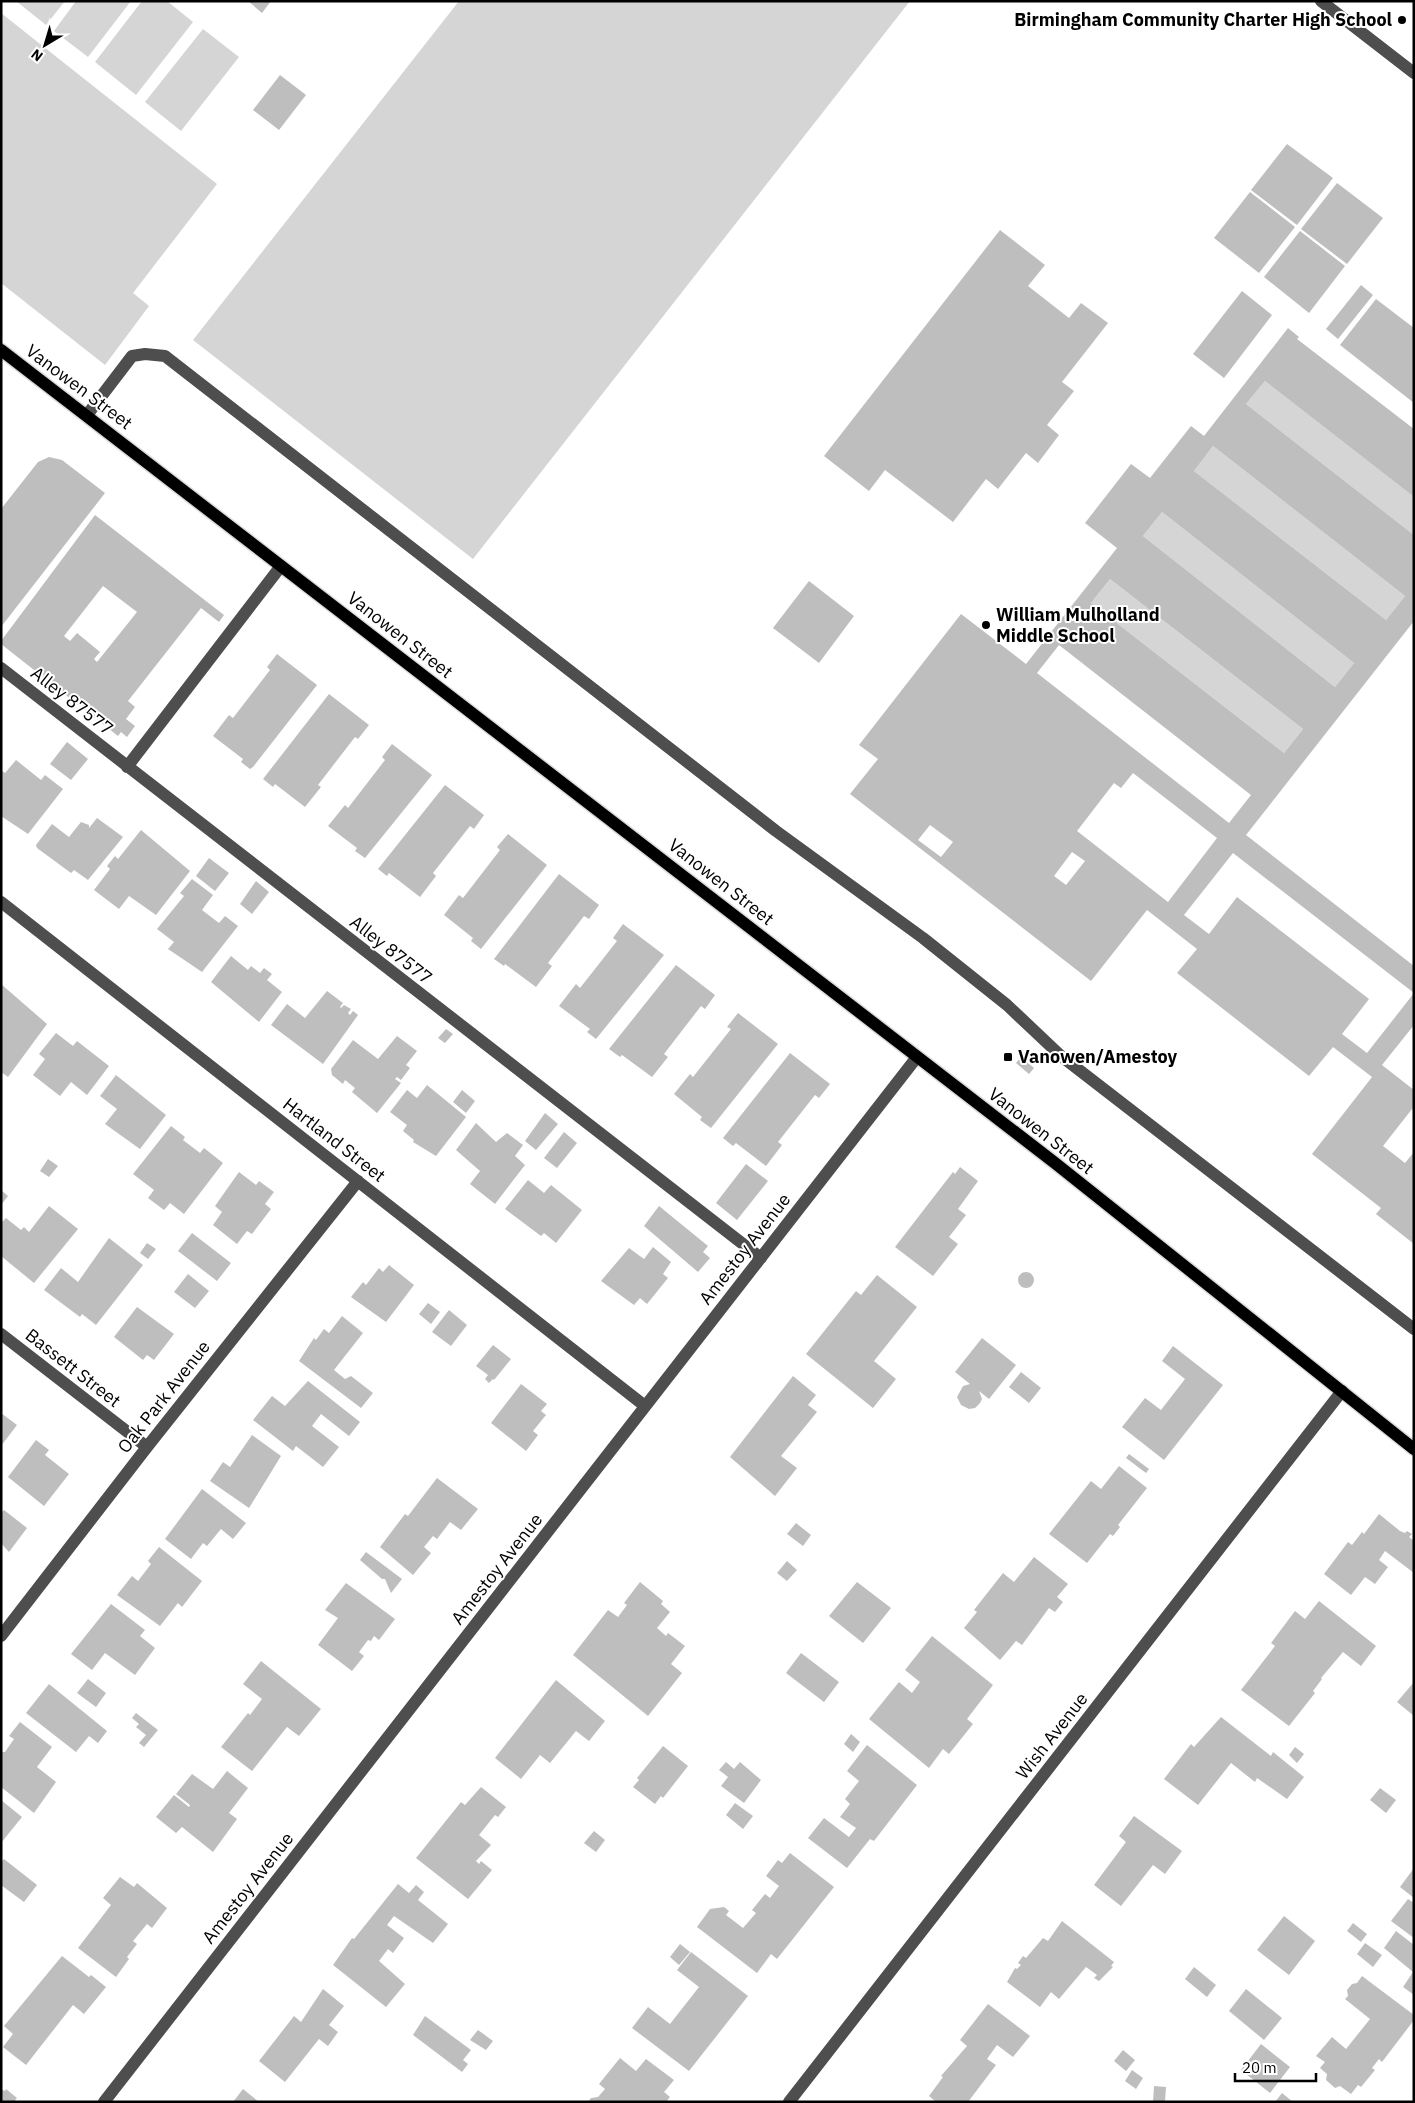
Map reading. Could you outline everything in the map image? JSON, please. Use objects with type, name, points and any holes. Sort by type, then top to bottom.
[{"type":"main road","name":"Vanowen Street","points":[[1,350],[917,1057],[1414,1449]]},
{"type":"street","points":[[1322,1],[1414,73]]},
{"type":"street","points":[[87,415],[132,356],[145,354],[165,356],[776,830],[924,938],[1007,1005],[1061,1056],[1414,1329]]},
{"type":"street","points":[[127,767],[282,566]]},
{"type":"street","name":"Alley 87577","points":[[1,668],[761,1258]]},
{"type":"street","name":"Hartland Street","points":[[1,902],[646,1406]]},
{"type":"street","name":"Amestoy Avenue","points":[[104,2102],[917,1057]]},
{"type":"street","name":"Oak Park Avenue","points":[[1,1636],[147,1447],[358,1181]]},
{"type":"street","name":"Bassett Street","points":[[1,1334],[147,1447]]},
{"type":"street","name":"Wish Avenue","points":[[789,2102],[1342,1391]]},
{"type":"shaded area","points":[[16,1],[65,1],[46,25]]},
{"type":"shaded area","points":[[76,1],[131,1],[88,57],[54,31]]},
{"type":"shaded area","points":[[142,1],[167,1],[193,22],[136,95],[95,62]]},
{"type":"shaded area","points":[[459,1],[910,1],[473,559],[193,340]]},
{"type":"shaded area","points":[[1,13],[217,184],[133,293],[149,306],[105,365],[1,283]]},
{"type":"shaded area","points":[[203,29],[239,57],[181,131],[145,102]]},
{"type":"shaded area","points":[[1265,381],[1414,497],[1414,535],[1246,404]]},
{"type":"shaded area","points":[[1213,446],[1405,596],[1386,620],[1194,471]]},
{"type":"shaded area","points":[[1162,512],[1354,663],[1335,687],[1143,536]]},
{"type":"shaded area","points":[[1110,579],[1303,729],[1284,753],[1091,603]]},
{"type":"building","points":[[248,1],[271,1],[262,13]]},
{"type":"building","points":[[280,75],[306,95],[279,130],[253,110]]},
{"type":"building","points":[[1287,144],[1333,178],[1297,225],[1251,190]]},
{"type":"building","points":[[1337,183],[1383,218],[1347,264],[1301,229]]},
{"type":"building","points":[[1250,192],[1295,227],[1259,273],[1214,238]]},
{"type":"building","points":[[1000,230],[1045,265],[1028,286],[1069,318],[1081,303],[1108,323],[1062,382],[1074,391],[1047,425],[1059,435],[1038,463],[1026,453],[998,489],[986,479],[953,522],[885,470],[869,491],[824,456]]},
{"type":"building","points":[[1300,231],[1345,266],[1309,313],[1264,277]]},
{"type":"building","points":[[1361,285],[1373,295],[1338,339],[1326,329]]},
{"type":"building","points":[[1242,291],[1272,315],[1224,378],[1193,354]]},
{"type":"building","points":[[1376,299],[1414,328],[1414,403],[1340,345]]},
{"type":"building","points":[[1288,328],[1299,337],[1297,339],[1414,429],[1414,497],[1265,381],[1246,404],[1414,535],[1414,621],[1246,835],[1414,966],[1414,993],[1414,1025],[1382,1065],[1414,1090],[1414,1110],[1412,1109],[1383,1146],[1405,1163],[1414,1152],[1414,1244],[1376,1214],[1381,1208],[1312,1154],[1372,1077],[1333,1047],[1309,1076],[1177,973],[1197,949],[1147,910],[1091,981],[850,794],[878,759],[859,745],[961,614],[1026,664],[1117,548],[1085,523],[1131,464],[1150,478],[1191,426],[1204,436]],"holes":[[[1213,446],[1405,596],[1386,620],[1194,471]],[[1162,512],[1354,663],[1335,687],[1143,536]],[[1110,579],[1303,729],[1284,753],[1091,603]],[[1059,645],[1251,795],[1229,823],[1037,673]],[[1133,773],[1217,838],[1168,902],[1077,831],[1114,783],[1121,788]],[[930,825],[953,842],[941,857],[918,840]],[[1072,852],[1085,861],[1066,885],[1054,876]],[[1233,853],[1414,993],[1367,1053],[1342,1034],[1369,999],[1237,897],[1209,934],[1184,915]]]},
{"type":"building","points":[[49,457],[62,460],[105,493],[1,627],[1,509],[38,462]]},
{"type":"building","points":[[95,515],[224,615],[219,622],[201,608],[128,701],[135,707],[126,719],[135,726],[127,737],[121,732],[118,736],[1,644],[1,641]],"holes":[[[103,586],[137,612],[97,662],[94,659],[100,652],[77,633],[70,641],[64,636]]]},
{"type":"building","points":[[809,581],[854,616],[819,663],[773,628]]},
{"type":"building","points":[[277,654],[317,685],[250,769],[241,762],[243,759],[213,736],[229,715],[233,718],[270,670],[267,667]]},
{"type":"building","points":[[329,694],[369,725],[358,739],[355,737],[318,785],[321,787],[305,807],[275,784],[273,787],[263,779]]},
{"type":"building","points":[[67,742],[88,759],[71,780],[50,764]]},
{"type":"building","points":[[392,744],[432,775],[365,858],[355,851],[357,848],[328,826],[345,805],[348,808],[385,760],[382,757]]},
{"type":"building","points":[[16,760],[41,780],[45,775],[63,789],[28,834],[1,816],[1,770],[5,773]]},
{"type":"building","points":[[445,785],[484,815],[474,829],[470,826],[433,873],[436,876],[420,897],[389,873],[387,876],[378,869]]},
{"type":"building","points":[[97,818],[123,837],[88,880],[74,870],[71,873],[37,848],[36,845],[52,824],[69,837],[81,822],[89,825],[89,828]]},
{"type":"building","points":[[141,830],[190,871],[156,915],[129,896],[119,909],[94,890],[110,869],[107,866],[115,856],[118,859]]},
{"type":"building","points":[[508,834],[547,865],[481,949],[471,941],[473,938],[444,915],[459,895],[463,898],[500,850],[497,847]]},
{"type":"building","points":[[209,858],[229,873],[215,891],[196,876]]},
{"type":"building","points":[[559,874],[599,905],[589,919],[584,916],[548,963],[552,966],[536,987],[505,964],[504,966],[494,959]]},
{"type":"building","points":[[192,879],[213,895],[202,910],[219,923],[225,916],[238,926],[202,972],[168,949],[174,942],[157,929],[184,896],[180,893]]},
{"type":"building","points":[[256,881],[269,892],[252,914],[240,904]]},
{"type":"building","points":[[623,924],[664,955],[596,1039],[587,1032],[590,1029],[559,1006],[576,984],[580,988],[617,941],[613,938]]},
{"type":"building","points":[[231,956],[248,970],[251,966],[260,973],[264,968],[272,974],[267,980],[282,992],[259,1022],[211,982]]},
{"type":"building","points":[[676,965],[715,995],[705,1009],[701,1006],[664,1054],[668,1057],[652,1077],[622,1055],[620,1057],[609,1049]]},
{"type":"building","points":[[1,984],[47,1024],[8,1077],[1,1072]]},
{"type":"building","points":[[327,991],[343,1003],[341,1008],[344,1005],[351,1009],[348,1013],[350,1015],[353,1011],[358,1015],[323,1064],[271,1025],[287,1004],[305,1018]]},
{"type":"building","points":[[738,1013],[778,1044],[711,1128],[700,1120],[702,1117],[674,1094],[690,1074],[693,1077],[731,1029],[727,1027]]},
{"type":"building","points":[[446,1029],[453,1034],[445,1043],[438,1038]]},
{"type":"building","points":[[56,1033],[73,1046],[77,1041],[109,1066],[87,1095],[71,1082],[60,1096],[33,1075],[45,1059],[39,1054]]},
{"type":"building","points":[[397,1036],[417,1051],[406,1065],[410,1068],[401,1080],[397,1077],[395,1079],[401,1083],[377,1113],[352,1092],[355,1088],[345,1080],[343,1084],[332,1075],[331,1069],[353,1040],[378,1059]]},
{"type":"building","points":[[790,1053],[830,1084],[819,1098],[815,1095],[778,1142],[782,1145],[766,1166],[736,1143],[733,1146],[723,1138]]},
{"type":"building","points":[[1021,1057],[1034,1068],[1029,1074],[1016,1063]]},
{"type":"building","points":[[116,1075],[166,1115],[140,1149],[105,1124],[117,1109],[100,1096]]},
{"type":"building","points":[[427,1085],[466,1117],[436,1156],[413,1142],[414,1140],[403,1131],[407,1125],[390,1112],[407,1090],[417,1098]]},
{"type":"building","points":[[462,1090],[475,1101],[466,1113],[453,1102]]},
{"type":"building","points":[[545,1113],[558,1124],[536,1150],[525,1141]]},
{"type":"building","points":[[476,1123],[496,1142],[507,1133],[523,1145],[515,1156],[525,1165],[495,1204],[470,1184],[480,1171],[456,1150]]},
{"type":"building","points":[[171,1126],[185,1137],[183,1140],[200,1153],[204,1148],[223,1163],[184,1214],[170,1203],[164,1210],[148,1198],[154,1190],[133,1174]]},
{"type":"building","points":[[564,1132],[577,1143],[557,1168],[544,1158]]},
{"type":"building","points":[[48,1159],[58,1166],[49,1177],[40,1171]]},
{"type":"building","points":[[746,1164],[768,1181],[737,1220],[716,1203]]},
{"type":"building","points":[[960,1167],[978,1181],[958,1209],[966,1215],[949,1237],[958,1244],[933,1276],[895,1247],[953,1172],[955,1174]]},
{"type":"building","points":[[239,1172],[256,1185],[259,1181],[274,1192],[265,1204],[271,1209],[252,1234],[247,1231],[237,1244],[213,1225],[222,1212],[215,1206]]},
{"type":"building","points":[[528,1180],[544,1193],[551,1185],[582,1210],[556,1243],[544,1233],[541,1236],[505,1209]]},
{"type":"building","points":[[1,1190],[8,1196],[1,1205]]},
{"type":"building","points":[[49,1206],[78,1229],[34,1283],[1,1256],[1,1223],[6,1218],[21,1230],[24,1227],[29,1232]]},
{"type":"building","points":[[659,1206],[708,1246],[703,1252],[710,1258],[698,1272],[644,1226]]},
{"type":"building","points":[[192,1233],[231,1263],[217,1281],[178,1251]]},
{"type":"building","points":[[109,1238],[143,1265],[96,1325],[82,1314],[80,1317],[44,1290],[61,1268],[78,1282]]},
{"type":"building","points":[[147,1243],[156,1249],[148,1259],[140,1253]]},
{"type":"building","points":[[653,1247],[671,1262],[663,1274],[668,1278],[647,1304],[640,1298],[634,1305],[601,1281],[629,1248],[644,1259]]},
{"type":"building","points":[[389,1265],[414,1285],[386,1322],[351,1297],[363,1282],[366,1285],[379,1268],[383,1272]]},
{"type":"building","points":[[1026,1272],[1034,1280],[1026,1288],[1018,1280]]},
{"type":"building","points":[[188,1274],[209,1291],[195,1308],[174,1292]]},
{"type":"building","points":[[877,1275],[917,1307],[874,1361],[896,1379],[873,1408],[806,1354],[856,1291],[861,1295]]},
{"type":"building","points":[[428,1303],[440,1312],[431,1324],[419,1314]]},
{"type":"building","points":[[137,1307],[174,1334],[154,1360],[147,1355],[143,1360],[114,1337]]},
{"type":"building","points":[[449,1310],[467,1325],[451,1346],[432,1332]]},
{"type":"building","points":[[342,1316],[363,1333],[334,1370],[345,1379],[351,1376],[373,1393],[361,1408],[299,1361],[314,1338],[316,1340],[324,1329],[329,1333]]},
{"type":"building","points":[[982,1338],[1016,1365],[989,1399],[979,1391],[982,1399],[980,1403],[975,1408],[969,1409],[961,1405],[957,1397],[963,1386],[970,1384],[955,1372]]},
{"type":"building","points":[[493,1345],[511,1359],[494,1380],[489,1383],[485,1379],[488,1375],[476,1366]]},
{"type":"building","points":[[1173,1346],[1223,1385],[1164,1460],[1122,1427],[1145,1398],[1161,1410],[1185,1379],[1162,1361]]},
{"type":"building","points":[[1021,1372],[1041,1388],[1029,1403],[1009,1387]]},
{"type":"building","points":[[793,1376],[816,1395],[808,1405],[817,1412],[781,1456],[797,1468],[775,1496],[730,1457]]},
{"type":"building","points":[[308,1381],[360,1422],[349,1436],[321,1414],[312,1426],[339,1447],[323,1467],[296,1446],[293,1451],[253,1420],[272,1396],[285,1406]]},
{"type":"building","points":[[521,1384],[547,1404],[541,1411],[546,1415],[533,1431],[538,1435],[526,1451],[491,1423]]},
{"type":"building","points":[[1,1413],[17,1425],[1,1446]]},
{"type":"building","points":[[252,1435],[281,1456],[249,1508],[210,1481],[223,1462],[230,1467]]},
{"type":"building","points":[[36,1440],[49,1450],[45,1455],[69,1474],[44,1506],[8,1477]]},
{"type":"building","points":[[1129,1454],[1149,1469],[1146,1473],[1126,1458]]},
{"type":"building","points":[[1119,1466],[1147,1488],[1118,1525],[1120,1527],[1113,1536],[1110,1534],[1087,1563],[1049,1534],[1091,1481],[1101,1489]]},
{"type":"building","points":[[437,1478],[478,1509],[461,1530],[450,1522],[437,1539],[433,1536],[424,1547],[431,1553],[413,1575],[380,1547],[405,1514],[408,1516]]},
{"type":"building","points":[[202,1489],[246,1523],[233,1539],[221,1529],[207,1546],[203,1543],[191,1559],[165,1539]]},
{"type":"building","points":[[4,1510],[27,1528],[9,1552],[1,1543],[1,1513]]},
{"type":"building","points":[[1379,1514],[1400,1531],[1405,1533],[1407,1531],[1412,1534],[1409,1537],[1414,1541],[1414,1573],[1385,1551],[1379,1560],[1388,1567],[1375,1584],[1365,1577],[1351,1595],[1324,1574],[1348,1542],[1352,1545],[1362,1532],[1364,1534]]},
{"type":"building","points":[[796,1523],[811,1535],[803,1546],[787,1534]]},
{"type":"building","points":[[159,1547],[202,1581],[182,1607],[178,1603],[160,1626],[117,1595],[132,1576],[138,1581],[151,1564],[148,1561]]},
{"type":"building","points":[[366,1552],[402,1579],[391,1593],[385,1579],[382,1579],[360,1560]]},
{"type":"building","points":[[1034,1557],[1068,1584],[1057,1597],[1063,1602],[1055,1612],[1049,1608],[1022,1645],[1016,1641],[1000,1660],[964,1628],[977,1612],[974,1610],[1003,1573],[1014,1582]]},
{"type":"building","points":[[787,1561],[797,1570],[787,1581],[777,1573]]},
{"type":"building","points":[[640,1582],[663,1601],[661,1604],[670,1612],[657,1628],[666,1636],[668,1633],[685,1646],[671,1664],[682,1673],[648,1716],[573,1655],[608,1610],[618,1617],[627,1605],[624,1603]]},
{"type":"building","points":[[857,1582],[891,1608],[863,1643],[829,1616]]},
{"type":"building","points":[[346,1583],[395,1619],[379,1640],[374,1636],[371,1641],[368,1640],[359,1652],[364,1656],[352,1671],[318,1645],[338,1618],[325,1610]]},
{"type":"building","points":[[1319,1601],[1376,1646],[1361,1666],[1343,1652],[1321,1678],[1313,1691],[1315,1693],[1289,1726],[1241,1690],[1275,1646],[1271,1643],[1295,1611],[1305,1619]]},
{"type":"building","points":[[111,1604],[145,1630],[140,1636],[155,1648],[135,1675],[105,1653],[92,1670],[71,1654]]},
{"type":"building","points":[[932,1636],[993,1685],[967,1719],[973,1724],[949,1754],[943,1749],[929,1768],[869,1719],[899,1682],[912,1693],[920,1682],[905,1670]]},
{"type":"building","points":[[801,1653],[839,1682],[824,1702],[786,1673]]},
{"type":"building","points":[[261,1661],[321,1709],[299,1736],[287,1727],[252,1771],[221,1747],[248,1713],[250,1715],[262,1699],[243,1684]]},
{"type":"building","points":[[88,1679],[106,1693],[96,1707],[77,1693]]},
{"type":"building","points":[[556,1680],[605,1721],[589,1741],[576,1731],[550,1763],[540,1755],[521,1779],[495,1758]]},
{"type":"building","points":[[1414,1682],[1414,1716],[1397,1702]]},
{"type":"building","points":[[49,1684],[107,1731],[98,1743],[89,1736],[76,1752],[26,1713]]},
{"type":"building","points":[[136,1713],[158,1730],[144,1747],[139,1743],[146,1735],[136,1727],[139,1724],[132,1718]]},
{"type":"building","points":[[1221,1717],[1271,1756],[1273,1752],[1304,1777],[1287,1799],[1257,1778],[1255,1782],[1231,1763],[1198,1805],[1164,1779],[1191,1744],[1194,1747]]},
{"type":"building","points":[[20,1722],[52,1747],[37,1767],[56,1782],[34,1813],[1,1787],[1,1752],[5,1752],[14,1739],[9,1736]]},
{"type":"building","points":[[851,1734],[860,1742],[853,1752],[844,1744]]},
{"type":"building","points":[[867,1745],[917,1785],[874,1841],[870,1839],[847,1868],[808,1838],[824,1818],[849,1837],[856,1828],[840,1817],[850,1804],[845,1799],[859,1781],[847,1771]]},
{"type":"building","points":[[663,1746],[688,1766],[663,1798],[661,1796],[655,1804],[633,1787],[639,1780],[637,1778]]},
{"type":"building","points":[[1295,1747],[1304,1754],[1297,1763],[1289,1755]]},
{"type":"building","points":[[726,1762],[734,1769],[740,1762],[761,1780],[744,1803],[721,1786],[728,1777],[719,1770]]},
{"type":"building","points":[[227,1771],[248,1788],[229,1813],[237,1819],[213,1852],[182,1827],[176,1833],[156,1817],[174,1795],[189,1807],[190,1805],[176,1794],[192,1774],[213,1789]]},
{"type":"building","points":[[481,1787],[506,1807],[498,1817],[495,1815],[479,1835],[491,1845],[476,1861],[479,1864],[481,1861],[492,1870],[468,1899],[416,1858],[461,1802],[465,1805]]},
{"type":"building","points":[[1380,1788],[1396,1800],[1386,1813],[1370,1800]]},
{"type":"building","points":[[1,1800],[22,1817],[1,1843]]},
{"type":"building","points":[[735,1803],[753,1816],[743,1829],[726,1815]]},
{"type":"building","points":[[1134,1816],[1182,1851],[1165,1874],[1153,1865],[1121,1906],[1094,1885],[1126,1842],[1119,1836]]},
{"type":"building","points":[[594,1831],[605,1840],[596,1852],[584,1843]]},
{"type":"building","points":[[790,1853],[834,1887],[777,1959],[771,1954],[757,1973],[697,1927],[710,1909],[724,1907],[729,1911],[726,1915],[743,1928],[756,1913],[752,1910],[765,1894],[770,1898],[779,1886],[766,1876],[778,1860],[782,1863]]},
{"type":"building","points":[[4,1859],[37,1885],[24,1902],[1,1885],[1,1862]]},
{"type":"building","points":[[1414,1868],[1414,1898],[1400,1887]]},
{"type":"building","points":[[120,1877],[134,1887],[137,1883],[167,1908],[152,1928],[147,1924],[133,1941],[137,1944],[116,1977],[78,1948],[111,1905],[103,1898]]},
{"type":"building","points":[[398,1884],[409,1893],[416,1885],[424,1892],[418,1900],[448,1924],[433,1943],[394,1916],[387,1925],[404,1938],[393,1953],[388,1949],[379,1961],[405,1984],[386,2007],[333,1965],[352,1938],[354,1939]]},
{"type":"building","points":[[1408,1899],[1414,1903],[1414,1938],[1391,1921]]},
{"type":"building","points":[[1284,1916],[1315,1941],[1289,1975],[1257,1950]]},
{"type":"building","points":[[1062,1921],[1114,1962],[1111,1966],[1113,1967],[1099,1981],[1094,1978],[1097,1975],[1086,1967],[1059,1999],[1051,1992],[1040,2007],[1007,1982],[1015,1968],[1017,1969],[1021,1965],[1018,1963],[1023,1956],[1026,1958],[1043,1938],[1048,1941]]},
{"type":"building","points":[[1353,1923],[1367,1934],[1361,1942],[1347,1931]]},
{"type":"building","points":[[1396,1931],[1414,1945],[1414,1995],[1403,1987],[1413,1972],[1384,1948]]},
{"type":"building","points":[[1365,1943],[1382,1955],[1373,1967],[1357,1954]]},
{"type":"building","points":[[680,1944],[690,1952],[679,1965],[670,1957]]},
{"type":"building","points":[[691,1952],[748,1996],[689,2071],[632,2028],[648,2007],[670,2024],[699,1987],[677,1970]]},
{"type":"building","points":[[62,1956],[89,1977],[91,1975],[106,1987],[84,2014],[73,2005],[26,2065],[3,2047],[13,2034],[4,2026]]},
{"type":"building","points":[[1194,1967],[1216,1985],[1207,1997],[1185,1979]]},
{"type":"building","points":[[1362,1976],[1414,2015],[1414,2020],[1382,2062],[1379,2059],[1372,2068],[1375,2070],[1361,2087],[1358,2085],[1351,2094],[1340,2086],[1335,2088],[1326,2080],[1327,2074],[1320,2068],[1325,2062],[1316,2056],[1332,2037],[1346,2049],[1370,2019],[1345,1999],[1348,1996],[1347,1990],[1352,1984],[1357,1983]]},
{"type":"building","points":[[323,1989],[344,2006],[329,2025],[338,2032],[328,2046],[319,2039],[285,2082],[259,2061],[294,2016],[301,2022]]},
{"type":"building","points":[[1246,1989],[1282,2018],[1264,2040],[1229,2011]]},
{"type":"building","points":[[988,2004],[1030,2036],[1013,2057],[997,2045],[987,2059],[996,2065],[968,2102],[936,2102],[929,2096],[943,2077],[941,2076],[967,2046],[960,2040]]},
{"type":"building","points":[[425,2016],[471,2050],[463,2060],[468,2064],[462,2072],[413,2035]]},
{"type":"building","points":[[478,2030],[493,2041],[486,2050],[470,2040]]},
{"type":"building","points":[[1261,2044],[1290,2067],[1270,2093],[1241,2070]]},
{"type":"building","points":[[1123,2050],[1135,2060],[1126,2071],[1114,2061]]},
{"type":"building","points":[[620,2058],[636,2071],[646,2059],[674,2080],[664,2092],[670,2097],[666,2102],[588,2102],[591,2098],[598,2097],[605,2089],[599,2084]]},
{"type":"building","points":[[1132,2070],[1143,2078],[1136,2089],[1125,2081]]},
{"type":"building","points":[[1154,2086],[1166,2087],[1165,2102],[1153,2102]]},
{"type":"building","points":[[1,2089],[5,2091],[6,2089],[17,2098],[15,2100],[18,2102],[1,2102]]},
{"type":"building","points":[[243,2089],[259,2102],[233,2102]]},
{"type":"building","points":[[1282,2093],[1293,2102],[1275,2102]]},
{"type":"place","name":"Birmingham Community Charter High School","points":[[1402,20]]},
{"type":"place","name":"William Mulholland Middle School","points":[[986,625]]},
{"type":"place","name":"Vanowen/Amestoy","points":[[1008,1057]]}]
